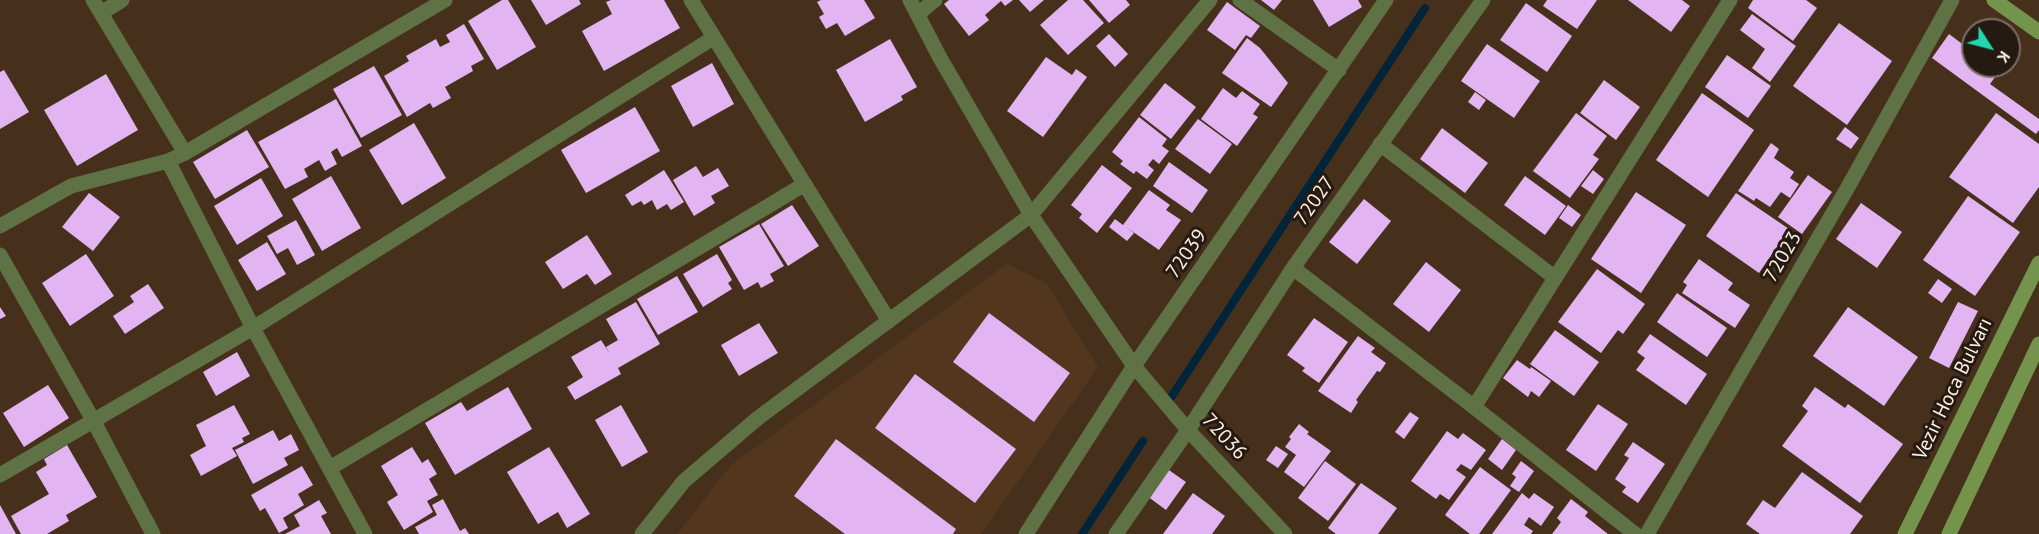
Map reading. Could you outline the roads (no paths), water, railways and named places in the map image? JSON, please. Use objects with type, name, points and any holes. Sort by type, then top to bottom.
[{"type":"main road","points":[[1994,0],[2039,32]]},
{"type":"main road","name":"Vezir Hoca Bulvarı","points":[[1905,534],[2039,262]]},
{"type":"main road","points":[[1949,534],[2039,344]]},
{"type":"street","points":[[122,0],[97,7],[185,153]]},
{"type":"street","points":[[0,226],[71,186],[168,161],[185,153],[445,0]]},
{"type":"street","points":[[691,0],[889,321]]},
{"type":"street","name":"72036","points":[[910,0],[939,56],[1031,215],[1134,366],[1188,430],[1285,534]]},
{"type":"street","points":[[918,14],[935,0]]},
{"type":"street","points":[[642,534],[684,481],[758,418],[1031,215],[1210,0]]},
{"type":"street","points":[[1240,0],[1339,70]]},
{"type":"street","name":"72039","points":[[1026,534],[1134,366],[1386,0]]},
{"type":"street","name":"72027","points":[[1116,534],[1188,430],[1293,268],[1483,0]]},
{"type":"street","points":[[1474,406],[1730,0]]},
{"type":"street","name":"72023","points":[[1647,534],[1848,187],[1952,0]]},
{"type":"street","points":[[0,475],[252,328],[713,38]]},
{"type":"street","points":[[1380,144],[1554,277]]},
{"type":"street","points":[[168,161],[252,328],[365,534]]},
{"type":"street","points":[[330,468],[806,184]]},
{"type":"street","points":[[2,261],[93,420],[153,534]]},
{"type":"street","points":[[1293,268],[1474,406],[1635,534]]},
{"type":"waterway","points":[[1170,399],[1425,8]]},
{"type":"waterway","points":[[1082,534],[1143,441]]}]
